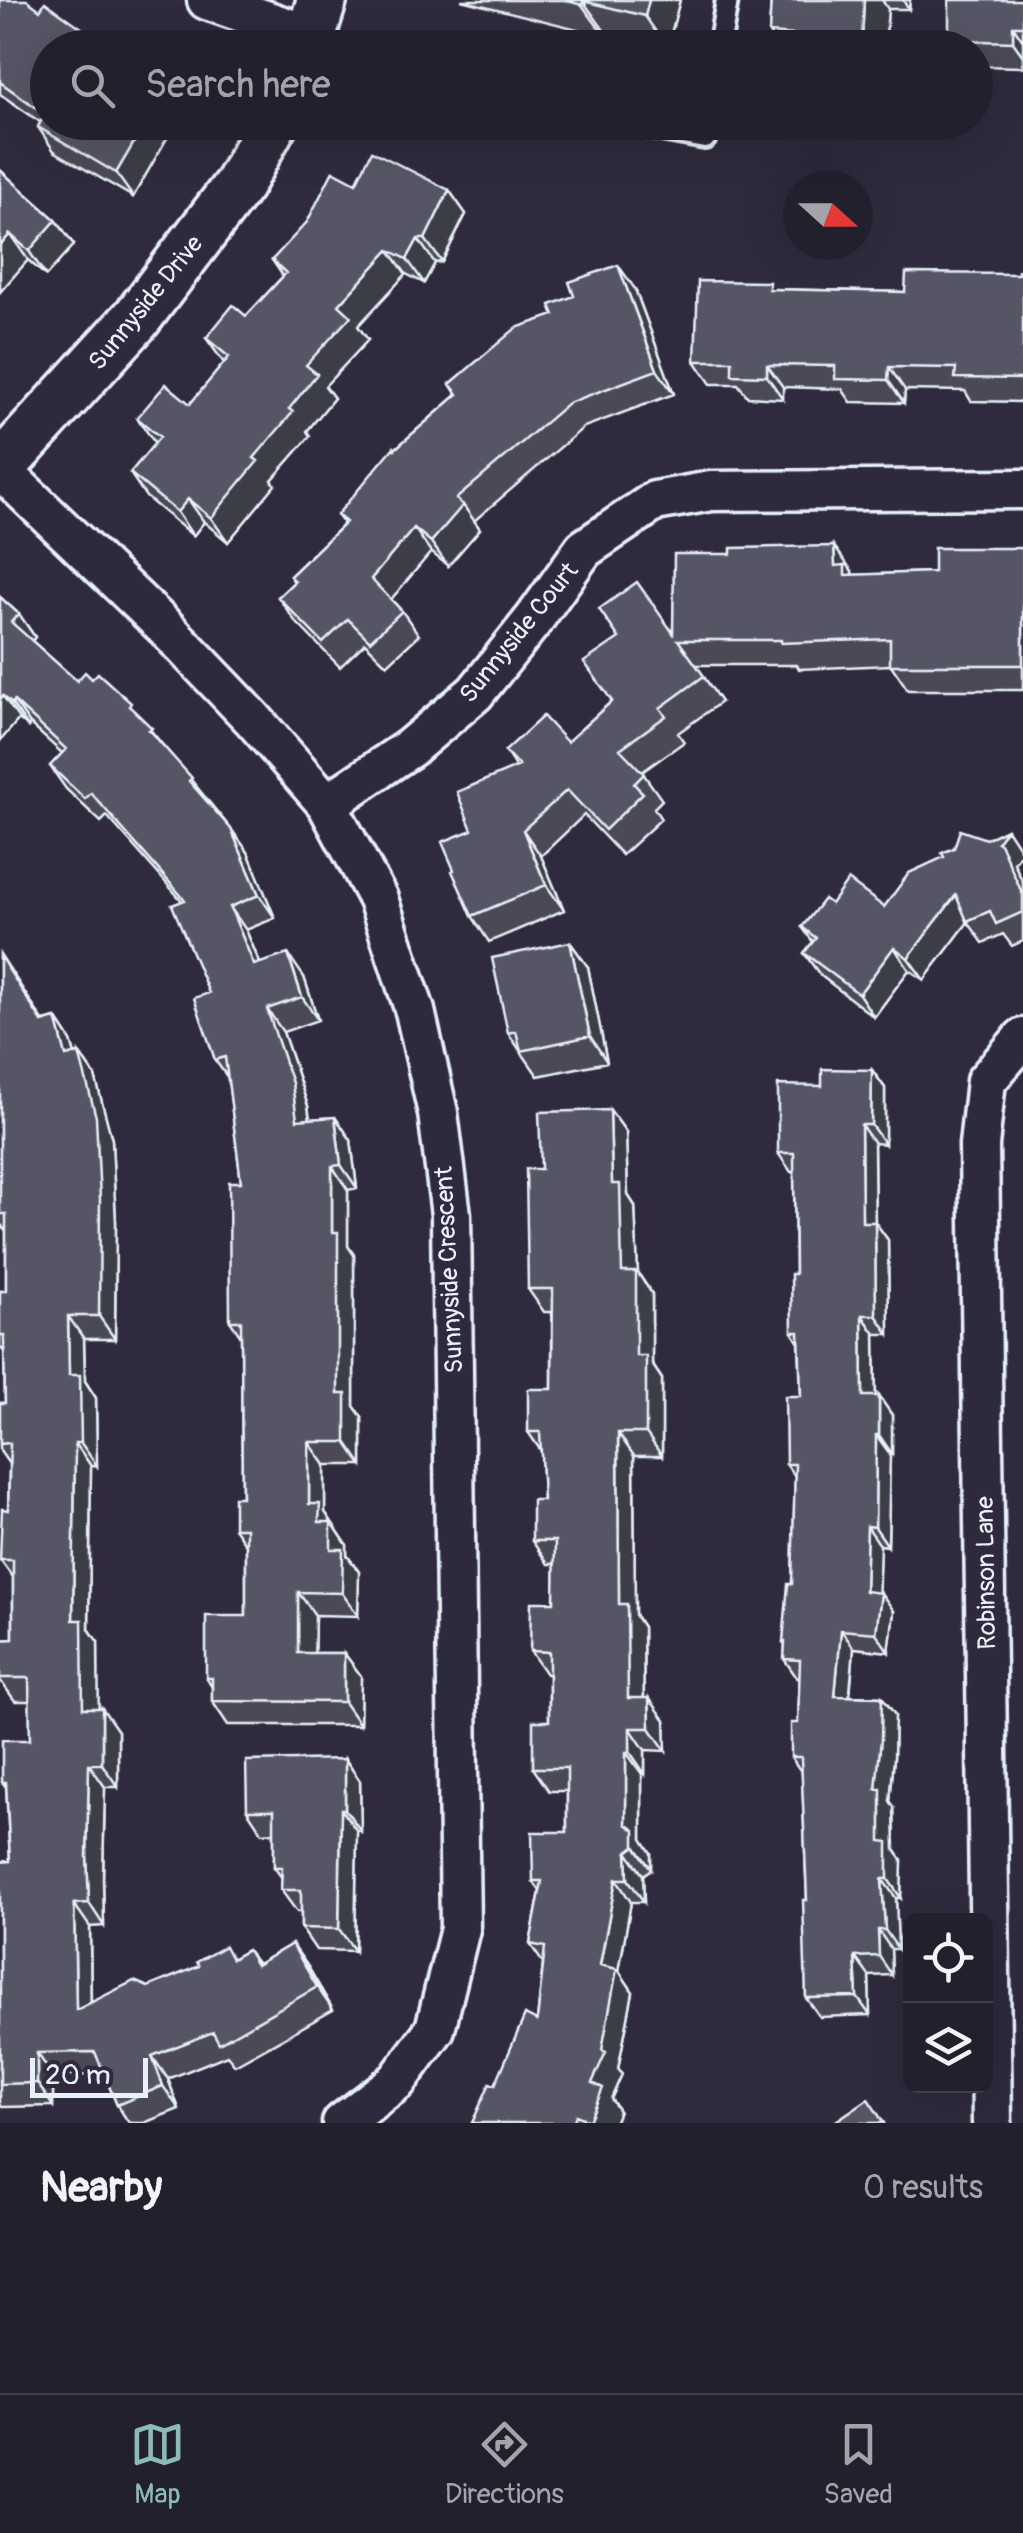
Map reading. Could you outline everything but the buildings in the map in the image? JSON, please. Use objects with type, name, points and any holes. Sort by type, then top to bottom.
[{"type":"street","points":[[207,0],[311,30]]},
{"type":"street","name":"Sunnyside Drive","points":[[0,469],[137,318],[239,184],[263,140]]},
{"type":"street","name":"Sunnyside Crescent","points":[[0,469],[165,627],[327,804],[378,900],[415,1011],[438,1113],[449,1198],[460,1929],[435,2029],[397,2081],[342,2123]]},
{"type":"street","name":"Sunnyside Court","points":[[327,804],[410,748],[475,693],[584,549],[655,501],[712,492],[1023,489]]},
{"type":"street","name":"Robinson Lane","points":[[992,2123],[979,1145],[986,1081],[1023,1038]]},
{"type":"lane","points":[[723,30],[727,0]]}]
